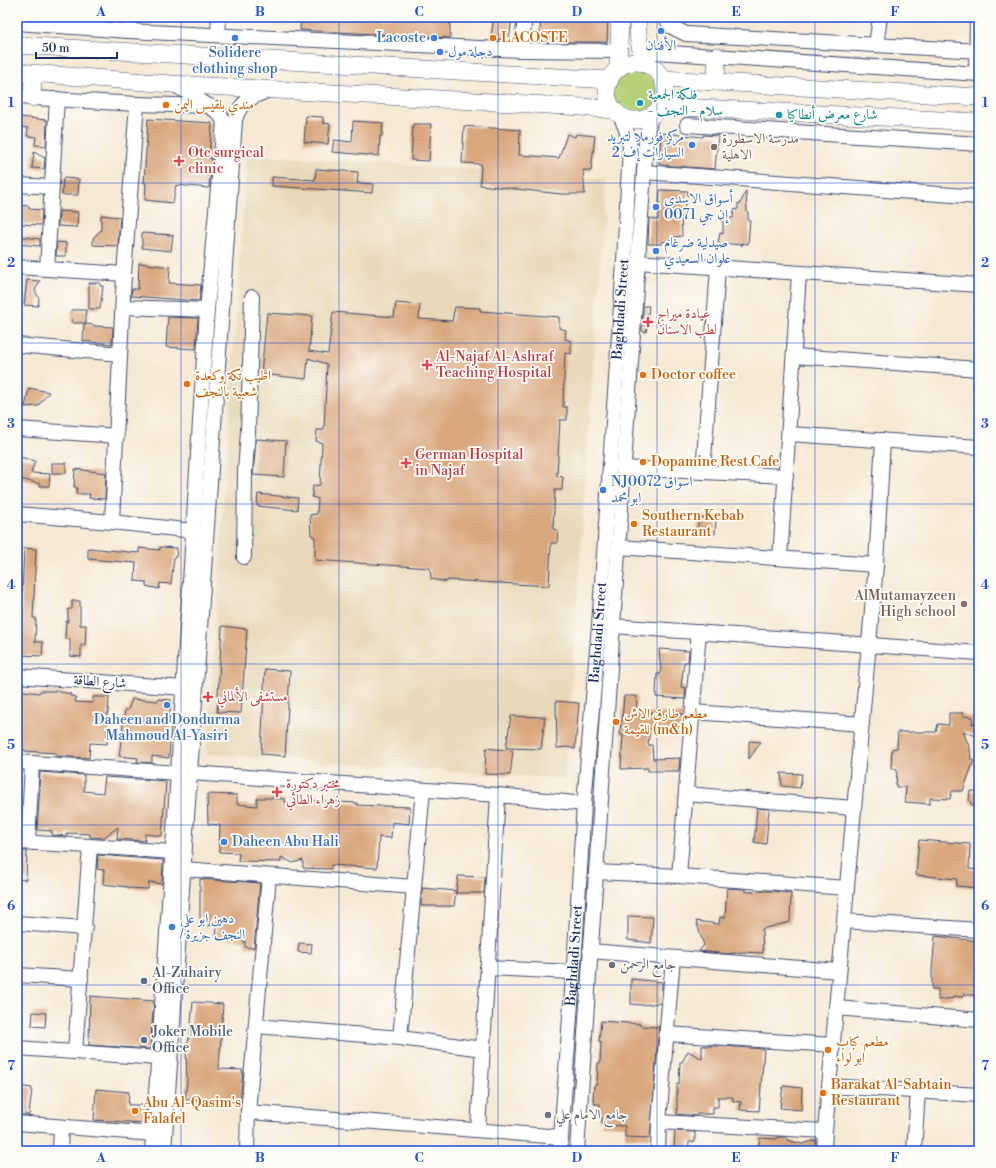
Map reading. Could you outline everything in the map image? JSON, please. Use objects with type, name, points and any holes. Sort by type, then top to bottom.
[{"type":"main road","points":[[620,17],[620,51],[614,75],[608,86],[608,99],[617,112],[626,118],[639,120],[656,111],[844,115],[979,122]]},
{"type":"main road","points":[[638,17],[638,31],[644,58]]},
{"type":"main road","points":[[17,45],[614,75],[625,65],[640,63],[644,58]]},
{"type":"main road","points":[[620,51],[632,55],[637,53],[644,58],[662,79],[665,93],[656,111]]},
{"type":"main road","points":[[716,82],[717,56]]},
{"type":"main road","points":[[24,97],[25,73],[171,84],[582,107],[617,112]]},
{"type":"main road","points":[[662,79],[979,97]]},
{"type":"main road","points":[[844,115],[836,109],[834,104],[835,99],[839,96],[882,98],[903,92]]},
{"type":"street","points":[[218,35],[219,17]]},
{"type":"street","points":[[522,50],[525,17]]},
{"type":"street","points":[[665,17],[672,27],[686,34],[977,51]]},
{"type":"street","points":[[876,45],[880,17]]},
{"type":"street","points":[[644,58],[717,56],[978,74],[977,17]]},
{"type":"street","points":[[17,23],[129,24],[218,35],[522,50],[620,51]]},
{"type":"street","points":[[164,1151],[172,852],[185,773],[224,179],[224,122],[219,113],[189,93],[171,84]]},
{"type":"street","points":[[168,1007],[184,869],[184,688],[206,310],[224,179],[237,113],[245,101],[270,89]]},
{"type":"street","points":[[24,97],[137,104],[210,106]]},
{"type":"street","points":[[47,269],[56,99]]},
{"type":"street","points":[[112,522],[124,274],[137,104]]},
{"type":"street","name":"Baghdadi Street","points":[[560,1144],[584,804],[599,626],[614,401],[622,375],[637,262],[646,140],[656,111]]},
{"type":"street","name":"Baghdadi Street","points":[[577,1151],[628,402],[622,375],[624,262],[630,147],[626,129],[617,112]]},
{"type":"street","points":[[687,125],[979,144]]},
{"type":"street","points":[[644,172],[979,198]]},
{"type":"street","points":[[17,185],[52,187]]},
{"type":"street","points":[[637,262],[979,285]]},
{"type":"street","points":[[17,267],[124,274]]},
{"type":"street","points":[[703,472],[718,268]]},
{"type":"street","points":[[780,558],[800,274]]},
{"type":"street","points":[[244,557],[245,471],[248,432],[252,297]]},
{"type":"street","points":[[123,307],[206,310]]},
{"type":"street","points":[[17,345],[120,354]]},
{"type":"street","points":[[794,356],[979,369]]},
{"type":"street","points":[[614,401],[621,397],[628,402]]},
{"type":"street","points":[[17,429],[117,436]]},
{"type":"street","points":[[788,434],[979,447]]},
{"type":"street","points":[[824,1151],[876,565],[883,440]]},
{"type":"street","points":[[623,468],[786,476]]},
{"type":"street","points":[[17,514],[194,531]]},
{"type":"street","points":[[618,547],[876,565]]},
{"type":"street","points":[[612,626],[979,653]]},
{"type":"street","points":[[679,876],[699,632]]},
{"type":"street","name":"شارع الطاقة","points":[[17,676],[184,688]]},
{"type":"street","points":[[693,712],[862,724]]},
{"type":"street","points":[[17,762],[498,795],[584,804]]},
{"type":"street","points":[[32,763],[22,842],[172,852]]},
{"type":"street","points":[[400,1038],[423,790]]},
{"type":"street","points":[[686,794],[854,808]]},
{"type":"street","points":[[478,1130],[498,795]]},
{"type":"street","points":[[75,1052],[90,846]]},
{"type":"street","points":[[184,869],[414,887]]},
{"type":"street","points":[[596,872],[679,876],[847,888]]},
{"type":"street","points":[[247,1151],[248,1112],[269,876]]},
{"type":"street","points":[[578,895],[582,900],[587,901],[594,897]]},
{"type":"street","points":[[577,914],[582,911],[586,911],[593,917]]},
{"type":"street","points":[[844,921],[979,930]]},
{"type":"street","points":[[17,923],[85,928]]},
{"type":"street","points":[[590,951],[839,971]]},
{"type":"street","points":[[658,1151],[673,958]]},
{"type":"street","points":[[487,968],[573,972]]},
{"type":"street","points":[[17,975],[81,979]]},
{"type":"street","points":[[836,1008],[979,1020]]},
{"type":"street","points":[[152,1151],[158,1058],[167,1024]]},
{"type":"street","points":[[256,1026],[400,1038],[483,1049]]},
{"type":"street","points":[[667,1034],[833,1045]]},
{"type":"street","points":[[17,1048],[158,1058]]},
{"type":"street","points":[[829,1086],[979,1095]]},
{"type":"street","points":[[914,1151],[918,1092]]},
{"type":"street","points":[[248,1112],[478,1130],[560,1144]]},
{"type":"street","points":[[660,1122],[825,1131]]},
{"type":"street","points":[[17,1123],[153,1134]]},
{"type":"street","points":[[60,1151],[61,1127]]},
{"type":"shaded area","name":"German Hospital in Najaf","points":[[247,154],[606,179],[565,779],[207,754]]},
{"type":"green space","points":[[630,64],[638,64],[653,68],[661,85],[660,99],[657,104],[641,116],[625,114],[617,109],[609,100],[609,85],[622,67]]},
{"type":"building","points":[[301,17],[450,17],[450,38],[300,30]]},
{"type":"building","points":[[494,17],[512,17],[509,41],[491,38]]},
{"type":"building","points":[[541,17],[608,17],[607,42],[539,42]]},
{"type":"building","points":[[306,116],[323,117],[323,123],[330,124],[328,144],[304,142]]},
{"type":"building","points":[[20,117],[47,120],[46,146],[35,145],[36,137],[27,136],[28,128],[20,127]]},
{"type":"building","points":[[148,119],[212,123],[209,158],[212,158],[209,188],[176,185],[173,203],[145,200],[146,183],[144,183]]},
{"type":"building","points":[[353,121],[383,123],[382,136],[380,136],[379,156],[332,152],[334,140],[352,142]]},
{"type":"building","points":[[413,124],[431,124],[429,161],[411,160]]},
{"type":"building","points":[[464,126],[520,130],[519,155],[559,158],[567,134],[575,137],[576,134],[595,136],[591,171],[583,170],[585,194],[561,194],[480,185],[481,164],[462,163]]},
{"type":"building","points":[[661,133],[703,137],[703,135],[718,136],[715,169],[659,165]]},
{"type":"building","points":[[34,152],[45,158],[44,169],[32,168]]},
{"type":"building","points":[[316,169],[358,172],[357,183],[373,184],[372,193],[272,186],[272,177],[315,180]]},
{"type":"building","points":[[63,178],[79,179],[78,195],[62,195]]},
{"type":"building","points":[[660,190],[688,191],[684,213],[681,213],[682,236],[675,237],[674,240],[661,242],[661,244],[648,244],[649,218],[658,220]]},
{"type":"building","points":[[746,191],[748,221],[750,220],[748,244],[718,243],[720,233],[723,234],[723,218],[733,218],[734,210],[738,209],[738,203],[740,204]]},
{"type":"building","points":[[17,205],[29,206],[29,209],[42,210],[41,225],[17,224]]},
{"type":"building","points":[[59,211],[78,212],[77,227],[58,226]]},
{"type":"building","points":[[101,215],[120,217],[118,246],[93,245],[93,238],[101,230]]},
{"type":"building","points":[[142,233],[173,235],[171,251],[142,248]]},
{"type":"building","points":[[17,236],[40,239],[40,246],[17,244]]},
{"type":"building","points":[[57,242],[66,243],[66,256],[56,256]]},
{"type":"building","points":[[139,263],[170,267],[169,283],[201,285],[199,301],[131,296],[132,289],[138,289]]},
{"type":"building","points":[[27,280],[40,281],[35,290],[39,299],[38,306],[24,305]]},
{"type":"building","points":[[89,283],[100,283],[100,286],[103,286],[100,309],[89,309]]},
{"type":"building","points":[[396,303],[420,305],[419,319],[452,321],[455,307],[480,308],[480,311],[559,317],[559,328],[566,330],[565,339],[571,341],[571,354],[565,353],[563,407],[567,407],[567,420],[560,420],[557,476],[563,477],[562,490],[555,490],[553,529],[558,531],[557,543],[551,543],[549,586],[447,580],[447,582],[431,579],[430,568],[315,560],[315,537],[311,535],[310,515],[317,514],[318,499],[312,497],[313,486],[320,485],[322,443],[316,441],[317,430],[324,430],[327,364],[308,358],[306,379],[261,374],[267,313],[312,316],[309,351],[328,354],[333,312],[394,317]]},
{"type":"building","points":[[643,306],[649,306],[646,332],[642,331]]},
{"type":"building","points":[[71,310],[86,310],[86,323],[72,323]]},
{"type":"building","points":[[168,317],[198,318],[196,349],[166,347]]},
{"type":"building","points":[[84,324],[113,327],[112,344],[83,341]]},
{"type":"building","points":[[29,388],[49,392],[38,406],[25,407]]},
{"type":"building","points":[[256,439],[286,441],[284,477],[253,475]]},
{"type":"building","points":[[20,457],[35,461],[31,473],[50,474],[49,486],[40,486],[40,484],[17,478],[17,468]]},
{"type":"building","points":[[52,463],[66,463],[66,473],[52,473]]},
{"type":"building","points":[[75,469],[106,473],[105,499],[89,498],[90,494],[76,494],[77,487],[74,487]]},
{"type":"building","points":[[258,494],[298,498],[297,510],[257,506]]},
{"type":"building","points":[[699,517],[716,519],[715,534],[697,533]]},
{"type":"building","points":[[160,547],[177,548],[176,557],[174,557],[171,584],[160,583],[159,589],[146,586],[146,582],[135,581],[136,563],[88,559],[88,548],[139,553],[139,548],[160,550]]},
{"type":"building","points":[[24,548],[36,549],[33,618],[36,618],[35,642],[43,642],[42,656],[19,655],[19,652],[17,651],[17,617],[21,617]]},
{"type":"building","points":[[72,601],[80,601],[80,625],[86,625],[85,645],[81,645],[81,657],[70,656],[70,639],[65,639],[66,621],[68,622],[68,609],[72,609]]},
{"type":"building","points":[[222,626],[247,629],[241,713],[217,712]]},
{"type":"building","points":[[659,649],[689,651],[688,662],[684,662],[681,687],[686,688],[685,699],[656,697],[657,674],[661,674]]},
{"type":"building","points":[[265,669],[290,671],[285,756],[261,754]]},
{"type":"building","points":[[22,691],[39,693],[40,691],[56,691],[71,694],[70,696],[76,697],[75,702],[93,703],[93,697],[109,697],[107,713],[107,744],[90,743],[89,758],[56,756],[56,753],[17,749],[17,699],[21,699]]},
{"type":"building","points":[[624,696],[637,696],[636,712],[683,714],[682,731],[650,728],[648,745],[652,745],[653,759],[680,758],[679,771],[648,771],[648,768],[621,769],[623,735],[620,735]]},
{"type":"building","points":[[132,699],[158,701],[158,699],[171,700],[169,758],[152,756],[152,763],[137,762],[138,758],[119,756],[125,710],[128,710]]},
{"type":"building","points":[[556,701],[579,703],[575,749],[567,747],[557,748]]},
{"type":"building","points":[[949,713],[963,713],[963,716],[973,717],[972,724],[979,723],[979,737],[963,731],[970,749],[971,760],[974,760],[963,791],[952,791],[950,799],[930,798],[930,804],[905,802],[906,787],[896,787],[897,769],[891,768],[892,749],[897,748],[898,732],[936,732],[938,724],[949,725]]},
{"type":"building","points":[[511,716],[545,717],[541,749],[506,748]]},
{"type":"building","points":[[749,741],[761,742],[749,759]]},
{"type":"building","points":[[486,748],[513,751],[510,775],[485,774]]},
{"type":"building","points":[[40,772],[84,775],[84,791],[103,793],[105,777],[166,781],[162,836],[145,834],[145,841],[117,839],[118,827],[103,838],[90,837],[90,834],[67,833],[67,836],[52,835],[52,831],[37,830]]},
{"type":"building","points":[[781,773],[802,774],[800,788],[782,786]]},
{"type":"building","points":[[970,791],[979,791],[979,805],[972,805],[969,800]]},
{"type":"building","points":[[207,794],[237,795],[237,804],[257,806],[257,798],[270,798],[285,799],[285,802],[305,802],[305,800],[357,803],[357,805],[410,807],[409,824],[392,822],[391,838],[379,837],[377,868],[331,865],[331,869],[303,868],[303,860],[293,863],[281,857],[281,862],[238,861],[239,853],[219,852],[220,825],[208,824]]},
{"type":"building","points":[[757,808],[769,809],[766,844],[754,842]]},
{"type":"building","points":[[919,840],[970,844],[969,869],[979,870],[979,888],[956,886],[957,879],[916,875]]},
{"type":"building","points":[[17,851],[27,851],[26,880],[17,879]]},
{"type":"building","points":[[98,855],[163,860],[162,884],[149,882],[148,889],[128,888],[103,884],[104,870],[97,869]]},
{"type":"building","points":[[458,876],[485,877],[484,893],[456,893]]},
{"type":"building","points":[[200,879],[260,883],[254,948],[245,947],[245,941],[216,938],[217,926],[207,925],[206,922],[200,921]]},
{"type":"building","points":[[422,888],[456,891],[454,906],[421,906]]},
{"type":"building","points":[[727,888],[745,889],[745,892],[771,891],[791,893],[790,922],[762,929],[763,953],[741,952],[728,954],[699,951],[704,945],[696,921],[719,924],[720,917],[725,918]]},
{"type":"building","points":[[628,916],[653,917],[651,943],[628,940]]},
{"type":"building","points":[[935,936],[979,941],[979,996],[963,994],[963,997],[954,996],[954,998],[938,1000],[938,989],[932,989]]},
{"type":"building","points":[[299,943],[312,944],[311,953],[298,952]]},
{"type":"building","points":[[631,979],[662,982],[661,1003],[641,1005],[631,1004]]},
{"type":"building","points":[[90,996],[154,1001],[150,1049],[89,1045]]},
{"type":"building","points":[[193,1002],[223,1004],[219,1069],[243,1070],[240,1102],[185,1099],[187,1083],[186,1051],[190,1034]]},
{"type":"building","points":[[33,1012],[46,1013],[45,1027],[32,1026]]},
{"type":"building","points":[[601,1021],[659,1027],[650,1138],[625,1137],[625,1126],[602,1125],[602,1118],[600,1118],[600,1104],[594,1104],[595,1100],[593,1099],[594,1086],[597,1083],[598,1063],[600,1063],[601,1042],[599,1041]]},
{"type":"building","points":[[702,1046],[764,1049],[759,1111],[740,1110],[741,1102],[733,1101],[733,1097],[718,1097],[718,1107],[713,1107],[713,1114],[697,1114],[696,1116],[677,1114],[677,1084],[679,1084],[680,1062],[682,1062],[688,1051],[702,1059]]},
{"type":"building","points":[[18,1086],[32,1088],[29,1115],[17,1115]]},
{"type":"building","points":[[783,1086],[802,1088],[801,1110],[780,1108]]},
{"type":"building","points":[[96,1089],[129,1092],[128,1105],[147,1105],[145,1123],[94,1120]]},
{"type":"building","points":[[675,1131],[695,1132],[695,1142],[689,1142],[688,1151],[674,1151]]},
{"type":"building","points":[[778,1137],[787,1137],[787,1140],[802,1144],[816,1140],[816,1151],[758,1151],[760,1138],[777,1139]]},
{"type":"place","name":"الأفنان","points":[[661,31]]},
{"type":"place","name":"Solidere clothing shop","points":[[235,38]]},
{"type":"place","name":"Lacoste","points":[[434,38]]},
{"type":"place","name":"LACOSTE","points":[[493,38]]},
{"type":"place","name":"دجلة مول","points":[[440,52]]},
{"type":"place","name":"فلكة الجمعية - سلام - النجف","points":[[640,103]]},
{"type":"place","name":"مندي بلقيس اليمن","points":[[166,105]]},
{"type":"place","name":"شارع معرض أنطاكيا","points":[[779,115]]},
{"type":"place","name":"مركز فورملا لتبريد السيارات إف 2","points":[[692,145]]},
{"type":"place","name":"مدرسة الاسطورة الاهلية","points":[[714,147]]},
{"type":"place","name":"Otc surgical clinic","points":[[179,161]]},
{"type":"place","name":"أسواق الاسدي إن جي 0071","points":[[656,207]]},
{"type":"place","name":"صيدلية ضرغام علوان السعيدي","points":[[656,251]]},
{"type":"place","name":"عيادة ميراج لطب الاسنان","points":[[648,322]]},
{"type":"place","name":"Al-Najaf Al-Ashraf Teaching Hospital","points":[[427,365]]},
{"type":"place","name":"Doctor coffee","points":[[643,375]]},
{"type":"place","name":"اطيب تكة وكعدة شعبية بالنجف","points":[[187,384]]},
{"type":"place","name":"Dopamine Rest Cafe","points":[[643,462]]},
{"type":"place","name":"German Hospital in Najaf","points":[[406,463]]},
{"type":"place","name":"NJ0072 اسواق ابو محمد","points":[[603,490]]},
{"type":"place","name":"Southern Kebab Restaurant","points":[[634,524]]},
{"type":"place","name":"AlMutamayzeen High school","points":[[964,604]]},
{"type":"place","name":"مستشفى الألماني","points":[[208,697]]},
{"type":"place","name":"Daheen and Dondurma Mahmoud Al-Yasiri","points":[[167,705]]},
{"type":"place","name":"مطعم طارق الاش للقيمة (m&h)","points":[[616,722]]},
{"type":"place","name":"مختبر دكتورة زهراء الطائي","points":[[277,792]]},
{"type":"place","name":"Daheen Abu Hali","points":[[224,842]]},
{"type":"place","name":"دهين ابو علي / النجف جزيرة","points":[[172,927]]},
{"type":"place","name":"جامع الرحمن","points":[[612,965]]},
{"type":"place","name":"Al-Zuhairy Office","points":[[144,981]]},
{"type":"place","name":"Joker Mobile Office","points":[[144,1040]]},
{"type":"place","name":"مطعم كباب ابو لواء","points":[[828,1050]]},
{"type":"place","name":"Barakat Al-Sabtain Restaurant","points":[[823,1093]]},
{"type":"place","name":"Abu Al-Qasim's Falafel","points":[[135,1111]]},
{"type":"place","name":"جامع الامام علي","points":[[548,1115]]}]
